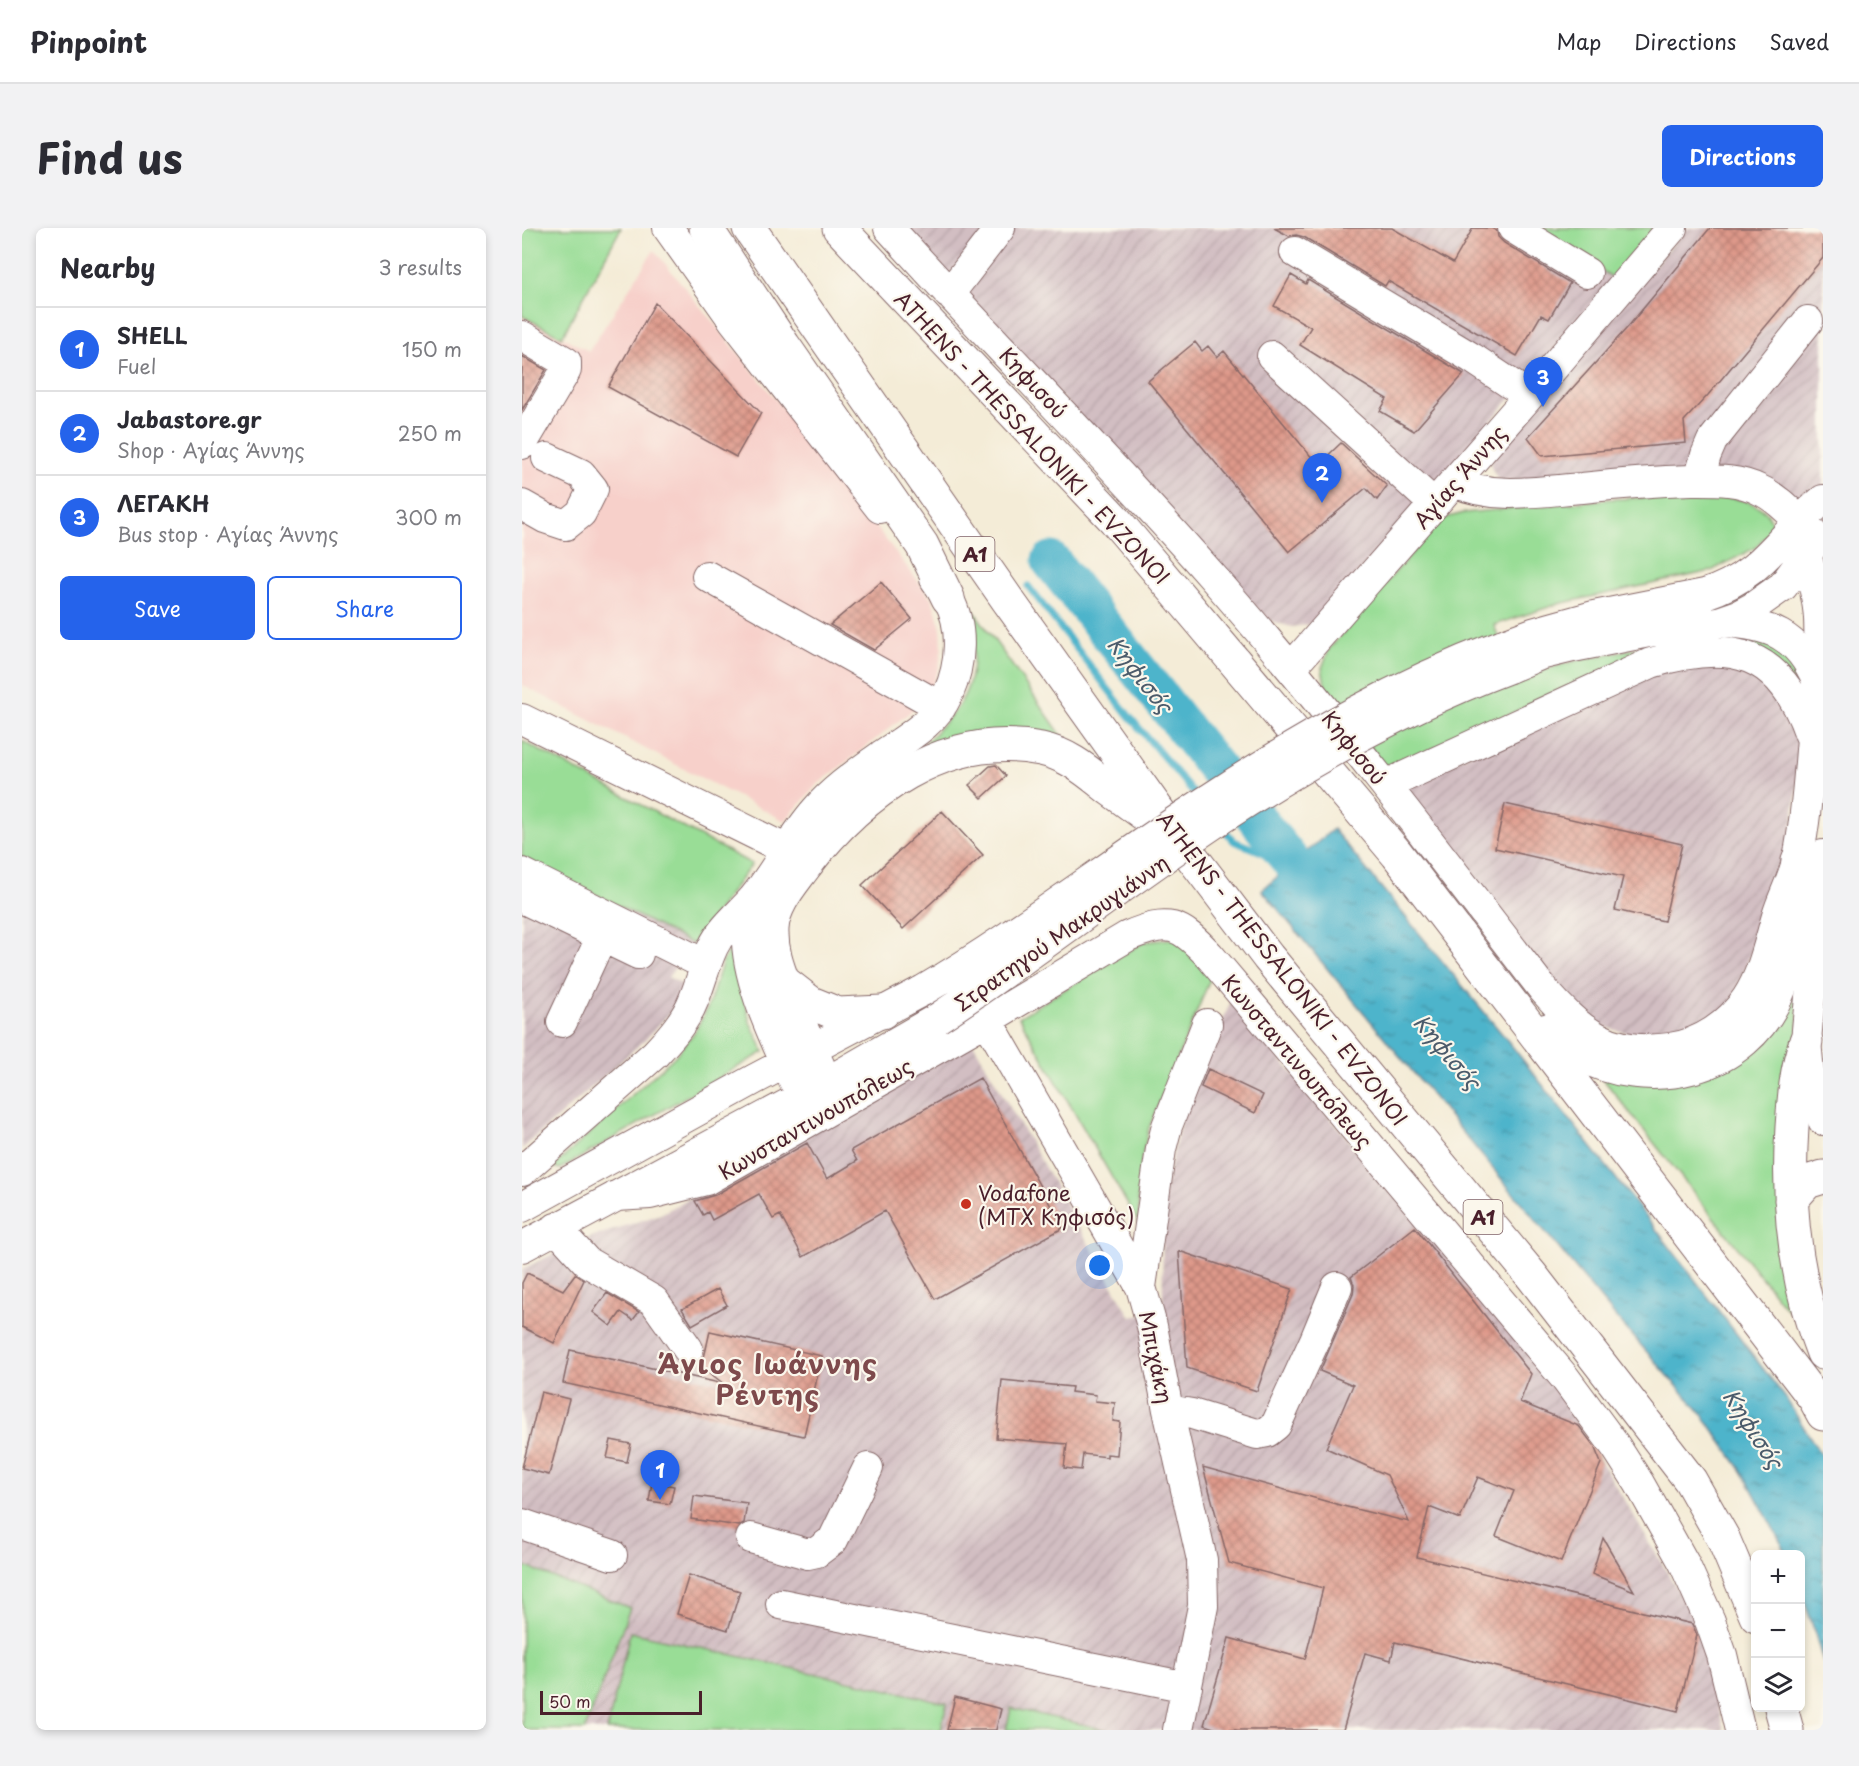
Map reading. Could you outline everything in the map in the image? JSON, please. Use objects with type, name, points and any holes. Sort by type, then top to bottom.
[{"type":"highway","points":[[706,228],[784,346],[922,545],[948,598]]},
{"type":"highway","name":"ATHENS - THESSALONIKI - EVZONOI","points":[[749,228],[1007,600],[1179,840],[1268,957],[1532,1276],[1690,1480],[1723,1538],[1751,1606]]},
{"type":"highway","name":"ATHENS - THESSALONIKI - EVZONOI","points":[[839,228],[1115,520],[1397,854],[1815,1399],[1823,1414]]},
{"type":"highway","points":[[814,1090],[798,1056],[784,982],[775,963],[772,927],[784,896],[827,839],[857,807],[889,783],[934,760],[962,752],[994,746],[1027,747],[1052,752],[1073,761],[1179,840]]},
{"type":"highway","points":[[1512,1003],[1574,1052],[1615,1068],[1646,1074],[1682,1070],[1706,1063],[1726,1053],[1752,1033],[1771,1007],[1786,970],[1810,857]]},
{"type":"highway","points":[[784,982],[811,1003],[838,1014],[882,1012]]},
{"type":"highway","points":[[1806,1041],[1797,1077],[1793,1110],[1791,1200],[1803,1287],[1823,1353]]},
{"type":"highway","points":[[1791,1200],[1807,1182],[1823,1177]]},
{"type":"highway","points":[[1782,1712],[1787,1730]]},
{"type":"street","points":[[522,1171],[671,1038],[684,1020],[694,1000],[713,948],[723,931],[754,898],[805,823],[831,795],[915,732],[941,707],[956,672],[957,624],[948,598],[734,321],[668,228]]},
{"type":"street","name":"Κηφισού","points":[[889,228],[1124,478],[1291,668],[1386,785],[1542,988],[1567,1016],[1594,1037],[1627,1048],[1646,1050],[1671,1048],[1691,1044],[1725,1024],[1746,999],[1757,980],[1778,913],[1810,857]]},
{"type":"street","points":[[949,294],[1000,228]]},
{"type":"street","points":[[1513,228],[1587,273]]},
{"type":"street","name":"Αγίας Άννης","points":[[1291,668],[1455,482],[1672,228]]},
{"type":"street","points":[[1295,252],[1472,358],[1529,396]]},
{"type":"street","points":[[1700,480],[1712,441],[1808,321]]},
{"type":"street","points":[[522,336],[566,362],[566,370],[534,451],[581,474],[593,489],[581,513],[566,525],[545,518],[522,506]]},
{"type":"street","points":[[1272,356],[1434,504]]},
{"type":"street","points":[[1455,482],[1480,491],[1510,492],[1700,480],[1735,482],[1761,490],[1772,497],[1813,539],[1819,619],[1817,680],[1807,799],[1810,857],[1806,1041],[1810,1083],[1823,1120]]},
{"type":"street","name":"Στρατηγού Μακρυγιάννη","points":[[522,1207],[922,991],[980,957],[1202,803],[1359,708],[1405,685],[1505,656],[1540,655],[1664,629],[1719,622],[1752,608],[1783,586],[1793,575],[1813,539],[1823,500]]},
{"type":"street","name":"Στρατηγού Μακρυγιάννη","points":[[525,1239],[556,1228],[616,1196],[814,1090],[938,1018],[996,980],[1224,817],[1371,729],[1505,656],[1583,619],[1719,590],[1749,573],[1769,555],[1813,539]]},
{"type":"street","points":[[707,576],[941,707]]},
{"type":"street","points":[[1719,622],[1750,624],[1770,629],[1787,638],[1800,649],[1817,680]]},
{"type":"street","points":[[1386,785],[1651,663],[1679,654],[1702,651],[1715,650],[1747,656],[1770,668],[1793,694],[1812,741]]},
{"type":"street","points":[[522,718],[786,850]]},
{"type":"street","points":[[522,873],[703,974]]},
{"type":"street","points":[[522,898],[602,936],[703,974]]},
{"type":"street","points":[[754,898],[747,925],[751,964],[768,1025],[798,1056]]},
{"type":"street","name":"Κωνσταντινουπόλεως","points":[[616,1196],[650,1194],[706,1180],[987,1020],[1128,936],[1149,928],[1164,926],[1179,928],[1190,934],[1502,1302],[1565,1378],[1616,1447],[1684,1563],[1710,1621],[1722,1655],[1740,1730]]},
{"type":"street","points":[[562,1022],[602,936]]},
{"type":"street","name":"Μπιχάκη","points":[[987,1020],[1141,1287],[1152,1326],[1168,1410],[1202,1560],[1204,1584],[1203,1606],[1178,1730]]},
{"type":"street","points":[[1141,1287],[1161,1149],[1167,1126],[1207,1024]]},
{"type":"street","points":[[556,1228],[587,1262],[654,1300],[688,1349]]},
{"type":"street","points":[[1168,1410],[1192,1414],[1257,1434],[1267,1432],[1275,1425],[1337,1287]]},
{"type":"street","points":[[751,1538],[808,1554],[817,1552],[833,1540],[868,1468]]},
{"type":"street","points":[[522,1524],[612,1555]]},
{"type":"street","points":[[781,1604],[1187,1687]]},
{"type":"shaded area","points":[[904,228],[989,228],[949,274]]},
{"type":"shaded area","points":[[1009,228],[1533,228],[1615,279],[1318,619],[1306,625],[1292,627],[1267,620],[967,295]]},
{"type":"shaded area","points":[[1687,228],[1823,228],[1823,488],[1806,497],[1797,497],[1498,480],[1491,467],[1494,452]]},
{"type":"shaded area","points":[[654,250],[796,424],[932,599],[941,628],[942,647],[939,667],[930,690],[910,712],[817,785],[785,821],[522,685],[522,316],[589,351]]},
{"type":"shaded area","points":[[1680,661],[1757,668],[1803,740],[1788,861],[1728,1011],[1664,1043],[1583,1021],[1396,787]]},
{"type":"shaded area","points":[[522,857],[693,944],[668,977],[681,984],[683,991],[669,1014],[646,1039],[522,1149]]},
{"type":"shaded area","points":[[1231,1001],[1555,1384],[1699,1626],[1724,1730],[522,1730],[522,1269],[583,1240],[661,1214],[973,1043],[1131,1317],[1163,1311],[1162,1202],[1182,1117]]},
{"type":"green space","points":[[522,228],[621,228],[562,337],[522,316]]},
{"type":"green space","points":[[1533,228],[1657,228],[1615,279]]},
{"type":"green space","points":[[1700,496],[1732,498],[1754,505],[1770,518],[1773,528],[1755,548],[1711,571],[1558,604],[1494,625],[1515,682],[1571,662],[1669,642],[1393,767],[1384,765],[1326,690],[1322,668],[1329,649],[1431,531],[1445,518],[1464,513],[1612,499]]},
{"type":"green space","points":[[969,604],[1067,743],[926,745],[957,708],[969,683],[973,645]]},
{"type":"green space","points":[[1749,635],[1788,654],[1802,684],[1799,685],[1719,637]]},
{"type":"green space","points":[[522,741],[752,864],[693,944],[522,857]]},
{"type":"green space","points":[[1178,938],[1213,972],[1149,1128],[1142,1157],[1138,1191],[1139,1224],[1019,1017],[1144,942]]},
{"type":"green space","points":[[730,947],[750,1022],[764,1052],[560,1169],[553,1167],[674,1057],[694,1033],[708,1007]]},
{"type":"green space","points":[[1798,987],[1795,1310],[1789,1312],[1603,1079]]},
{"type":"green space","points":[[522,1565],[630,1608],[585,1730],[529,1730],[522,1727]]},
{"type":"green space","points":[[630,1632],[947,1703],[941,1730],[607,1730]]},
{"type":"green space","points":[[1011,1708],[1107,1730],[1006,1730]]},
{"type":"water","points":[[1333,829],[1508,1041],[1785,1397],[1823,1458],[1823,1662],[1805,1603],[1805,1550],[1785,1550],[1742,1471],[1702,1414],[1615,1316],[1262,890]]},
{"type":"building","points":[[1274,228],[1392,228],[1453,263],[1473,228],[1491,228],[1497,231],[1498,237],[1504,243],[1570,283],[1549,319],[1541,315],[1517,356],[1388,281],[1385,286],[1304,237],[1289,236]]},
{"type":"building","points":[[1710,228],[1823,228],[1823,258],[1684,421],[1686,443],[1542,456],[1528,437],[1627,328]]},
{"type":"building","points":[[1291,275],[1306,284],[1308,280],[1464,374],[1414,431],[1380,411],[1387,399],[1300,345],[1311,327],[1274,306]]},
{"type":"building","points":[[655,303],[761,413],[736,457],[608,387]]},
{"type":"building","points":[[1195,342],[1202,351],[1208,346],[1217,357],[1224,351],[1318,465],[1341,443],[1387,486],[1377,500],[1366,488],[1289,552],[1148,381]]},
{"type":"building","points":[[522,356],[546,370],[522,410]]},
{"type":"building","points":[[881,582],[912,619],[874,650],[830,625]]},
{"type":"building","points":[[996,765],[1006,776],[982,798],[969,785],[990,766]]},
{"type":"building","points":[[1505,804],[1682,844],[1664,921],[1615,910],[1623,877],[1495,848]]},
{"type":"building","points":[[942,811],[983,855],[903,929],[862,885]]},
{"type":"building","points":[[1208,1069],[1263,1095],[1255,1113],[1201,1087]]},
{"type":"building","name":"Vodafone (MTX Κηφισός)","points":[[980,1078],[1063,1228],[935,1299],[885,1211],[803,1257],[780,1215],[773,1219],[759,1194],[712,1220],[708,1212],[703,1215],[695,1201],[715,1195],[807,1143],[827,1179],[857,1161],[851,1150]]},
{"type":"building","points":[[1415,1227],[1531,1374],[1520,1402],[1579,1426],[1594,1446],[1601,1463],[1561,1562],[1496,1536],[1514,1491],[1478,1477],[1460,1519],[1429,1507],[1417,1557],[1692,1624],[1697,1635],[1678,1711],[1395,1642],[1391,1660],[1365,1653],[1343,1730],[1220,1730],[1204,1725],[1229,1638],[1305,1659],[1323,1588],[1229,1563],[1203,1467],[1409,1522],[1387,1475],[1326,1448],[1353,1385],[1320,1371],[1353,1294],[1354,1285],[1351,1277]]},
{"type":"building","points":[[1179,1251],[1292,1289],[1257,1391],[1187,1368]]},
{"type":"building","points":[[527,1273],[563,1290],[575,1274],[584,1280],[554,1343],[522,1327],[522,1283]]},
{"type":"building","points":[[718,1289],[727,1305],[692,1325],[682,1309]]},
{"type":"building","points":[[607,1293],[639,1312],[633,1320],[621,1312],[611,1326],[593,1312]]},
{"type":"building","points":[[710,1331],[822,1356],[804,1436],[563,1383],[570,1350],[724,1384],[702,1367]]},
{"type":"building","points":[[1002,1380],[1072,1387],[1071,1392],[1096,1395],[1095,1401],[1115,1403],[1113,1421],[1120,1422],[1117,1455],[1107,1454],[1107,1457],[1083,1454],[1081,1470],[1064,1468],[1067,1444],[996,1438]]},
{"type":"building","points":[[541,1392],[569,1399],[549,1475],[522,1468]]},
{"type":"building","points":[[611,1440],[631,1444],[627,1462],[607,1458]]},
{"type":"building","points":[[652,1482],[674,1486],[670,1504],[649,1501]]},
{"type":"building","points":[[694,1496],[747,1503],[744,1523],[739,1526],[691,1519]]},
{"type":"building","points":[[1603,1538],[1634,1591],[1592,1574]]},
{"type":"building","points":[[689,1575],[740,1591],[728,1630],[677,1614]]},
{"type":"building","points":[[955,1697],[1001,1709],[996,1730],[947,1730]]},
{"type":"waterway","name":"Κηφισός","points":[[1051,561],[1325,904]]},
{"type":"waterway","points":[[1028,586],[1129,716],[1197,797]]},
{"type":"waterway","points":[[1222,827],[1234,841],[1292,864]]},
{"type":"place","name":"ΛΕΓΑΚΗ","points":[[1543,407]]},
{"type":"place","name":"Jabastore.gr","points":[[1322,503]]},
{"type":"place","name":"Vodafone (MTX Κηφισός)","points":[[966,1204]]},
{"type":"place","name":"SHELL","points":[[660,1500]]},
{"type":"district","name":"Άγιος Ιωάννης Ρέντης","points":[[768,1378]]}]
